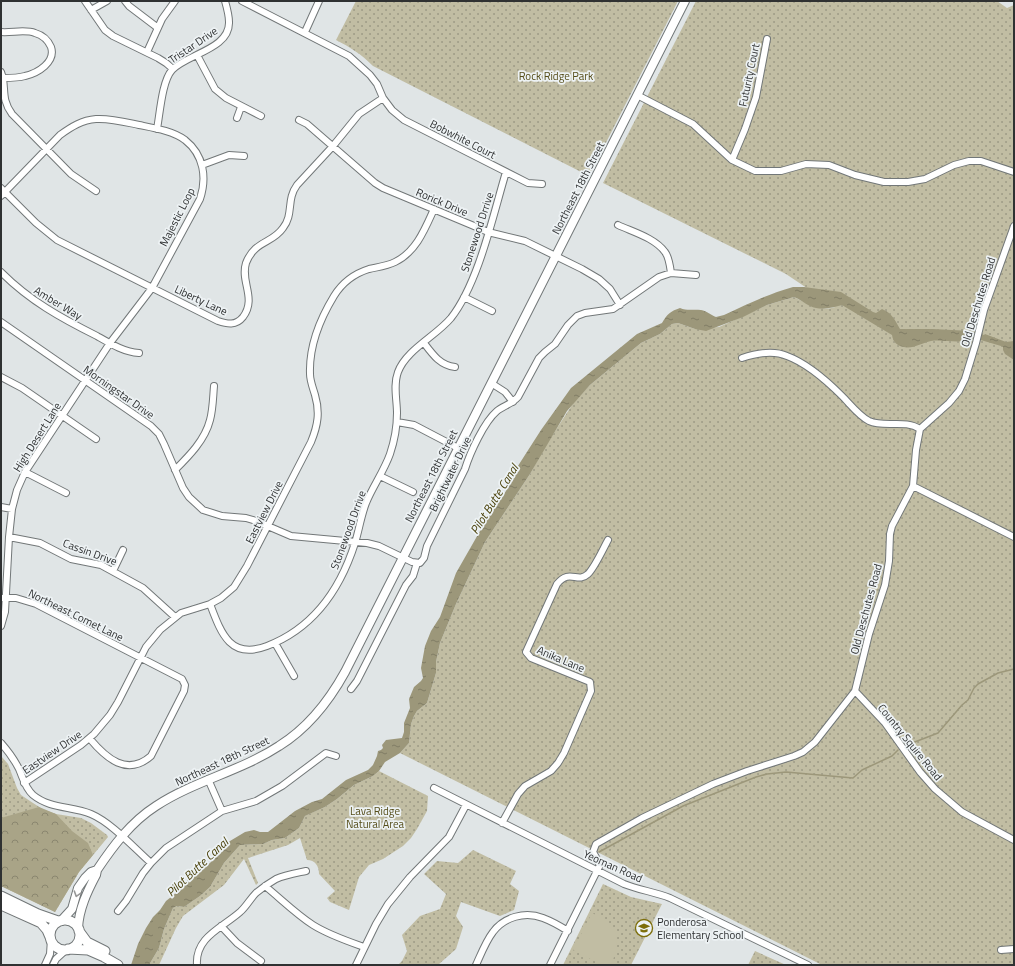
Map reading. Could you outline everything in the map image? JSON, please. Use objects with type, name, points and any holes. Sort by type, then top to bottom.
[{"type":"highway","points":[[1,896],[38,914],[60,921],[67,920],[72,922],[87,942],[106,951],[118,965]]},
{"type":"highway","points":[[1,905],[41,923],[47,930],[55,945],[59,948],[88,950],[118,965]]},
{"type":"highway","points":[[51,938],[52,928],[60,921]]},
{"type":"highway","points":[[68,949],[76,944],[80,936],[79,930]]},
{"type":"main road","name":"Northeast 18th Street","points":[[60,921],[72,909],[78,888],[85,878],[91,872],[96,870],[122,836],[142,817],[168,798],[257,758],[279,746],[302,728],[318,712],[337,686],[685,1]]},
{"type":"main road","name":"Northeast 18th Street","points":[[79,930],[79,916],[96,875],[96,870]]},
{"type":"street","points":[[85,1],[105,30],[113,36],[166,62],[173,69]]},
{"type":"street","points":[[91,10],[107,1]]},
{"type":"street","points":[[125,1],[129,6],[158,28]]},
{"type":"street","points":[[147,52],[162,19],[175,1]]},
{"type":"street","name":"Tristar Drive","points":[[157,129],[165,83],[173,69],[220,42],[227,33],[229,22],[225,1]]},
{"type":"street","name":"Bobwhite Court","points":[[242,1],[305,32],[349,56],[370,75],[377,84],[383,98],[392,110],[404,120],[528,183],[542,184]]},
{"type":"street","points":[[305,32],[319,1]]},
{"type":"street","points":[[1,32],[34,32],[45,38],[51,48],[52,56],[44,67],[27,76],[2,75],[3,90],[7,108],[71,174],[96,191]]},
{"type":"street","name":"Futurity Court","points":[[732,160],[756,97],[767,39]]},
{"type":"street","points":[[197,55],[215,89],[241,107],[261,116]]},
{"type":"street","points":[[638,95],[693,124],[732,160],[755,171],[781,171],[806,164],[829,165],[855,175],[884,182],[908,182],[925,179],[954,164],[970,160],[981,161],[1014,172]]},
{"type":"street","name":"Liberty Lane","points":[[2,192],[40,227],[57,240],[218,321],[227,324],[234,323],[241,320],[248,307],[248,294],[244,272],[250,255],[261,243],[277,235],[283,229],[289,216],[292,192],[359,114],[383,98]]},
{"type":"street","points":[[237,118],[241,107]]},
{"type":"street","name":"Majestic Loop","points":[[2,192],[60,135],[83,122],[96,119],[126,122],[175,135],[185,140],[199,156],[204,176],[200,199],[152,288],[110,343],[85,380]]},
{"type":"street","name":"Rorick Drive","points":[[300,120],[307,124],[375,183],[488,232],[525,241],[599,279],[610,289],[620,305]]},
{"type":"street","points":[[202,165],[229,156],[244,156]]},
{"type":"street","name":"Stonewood Drrive","points":[[210,604],[219,628],[225,638],[234,646],[255,650],[275,643],[299,628],[320,610],[338,584],[355,543],[367,503],[390,453],[397,422],[396,382],[398,372],[409,355],[451,318],[464,297],[476,270],[506,172]]},
{"type":"street","name":"Eastview Drive","points":[[24,783],[90,739],[110,715],[152,639],[160,630],[175,617],[210,604],[221,598],[234,587],[242,576],[316,430],[318,408],[310,376],[311,360],[324,314],[340,287],[347,280],[356,274],[369,269],[382,267],[396,262],[406,254],[414,246],[421,235],[434,209]]},
{"type":"street","points":[[618,225],[660,246],[666,253],[671,273]]},
{"type":"street","name":"Old Deschutes Road","points":[[598,871],[600,862],[595,858],[593,852],[596,844],[642,818],[713,784],[803,752],[815,742],[855,691],[869,634],[885,584],[889,561],[890,534],[892,526],[913,486],[916,450],[920,429],[949,403],[959,391],[965,379],[984,310],[1014,226]]},
{"type":"street","name":"Amber Way","points":[[1,272],[21,291],[50,312],[125,350],[139,353]]},
{"type":"street","name":"Brightwater Drive","points":[[351,689],[357,681],[406,585],[413,576],[417,563],[420,563],[424,558],[427,546],[487,422],[498,410],[513,402],[522,393],[539,358],[555,344],[572,320],[585,313],[613,310],[659,277],[671,273],[696,275]]},
{"type":"street","points":[[464,297],[492,311]]},
{"type":"street","name":"Morningstar Drive","points":[[1,322],[151,426],[159,434],[189,497],[203,510],[222,516],[246,518],[291,536],[367,543],[379,546],[403,557]]},
{"type":"street","points":[[424,343],[443,364],[455,367]]},
{"type":"street","points":[[742,358],[754,354],[771,353],[787,356],[818,375],[867,420],[876,423],[909,424],[920,429]]},
{"type":"street","points":[[1,377],[22,388],[96,439]]},
{"type":"street","name":"High Desert Lane","points":[[1,626],[5,612],[4,598],[12,509],[17,490],[25,472],[85,380]]},
{"type":"street","points":[[491,383],[505,392],[513,402]]},
{"type":"street","points":[[175,470],[199,444],[206,431],[210,420],[214,386]]},
{"type":"street","points":[[397,422],[414,425],[458,448]]},
{"type":"street","points":[[25,472],[66,493]]},
{"type":"street","points":[[380,476],[412,492]]},
{"type":"street","points":[[913,486],[1014,537]]},
{"type":"street","points":[[1,507],[12,509]]},
{"type":"street","name":"Cassin Drive","points":[[9,537],[40,543],[71,559],[101,565],[143,588],[175,617]]},
{"type":"street","name":"Anika Lane","points":[[502,823],[518,794],[525,786],[550,771],[558,763],[564,753],[591,691],[590,682],[531,658],[526,652],[557,584],[562,577],[567,576],[580,578],[588,574],[608,540]]},
{"type":"street","points":[[113,571],[123,550]]},
{"type":"street","points":[[403,557],[417,563]]},
{"type":"street","name":"Northeast Comet Lane","points":[[4,598],[25,600],[36,604],[182,679],[185,685],[184,691],[151,756],[140,764],[127,766],[108,758],[90,739]]},
{"type":"street","points":[[275,643],[294,676]]},
{"type":"street","name":"Country Squire Road","points":[[855,691],[885,723],[920,772],[935,789],[962,812],[1014,840]]},
{"type":"street","points":[[1,744],[14,759],[24,783],[33,795],[42,801],[56,806],[82,811],[93,815],[110,826],[151,863]]},
{"type":"street","points":[[118,911],[151,863],[172,844],[222,811],[256,801],[282,786],[326,753],[336,756]]},
{"type":"street","points":[[208,779],[222,811]]},
{"type":"street","name":"Yeoman Road","points":[[434,788],[628,886],[670,898],[808,965]]},
{"type":"street","points":[[356,965],[376,924],[388,904],[410,877],[449,838],[466,805]]},
{"type":"street","points":[[197,965],[198,956],[203,943],[213,932],[241,912],[265,886],[278,879],[306,871]]},
{"type":"street","points":[[550,965],[598,871]]},
{"type":"street","points":[[265,886],[313,925],[329,934],[364,947]]},
{"type":"street","points":[[476,965],[493,932],[502,923],[513,917],[527,915],[537,916],[568,930]]},
{"type":"street","points":[[221,926],[237,943],[261,961]]},
{"type":"street","points":[[45,965],[50,954],[51,938]]},
{"type":"street","points":[[53,965],[56,960],[68,949]]},
{"type":"street","points":[[1001,950],[1014,949]]},
{"type":"green space","name":"Rock Ridge Park","points":[[356,1],[678,1],[589,176],[373,66],[355,51],[336,40]]},
{"type":"green space","points":[[696,1],[997,1],[1007,8],[1014,5],[1014,965],[822,965],[400,753],[409,743],[411,724],[414,716],[417,711],[427,703],[436,673],[436,662],[440,643],[456,604],[485,542],[530,474],[546,445],[574,402],[590,385],[641,343],[660,334],[672,324],[678,323],[695,329],[719,327],[767,305],[794,297],[809,305],[819,308],[824,309],[835,307],[786,274],[603,183]]},
{"type":"green space","points":[[1,756],[8,764],[21,795],[44,810],[56,814],[81,818],[91,823],[108,837],[79,872],[55,912],[1,886]]},
{"type":"green space","name":"Lava Ridge Natural Area","points":[[379,771],[428,796],[427,811],[411,838],[403,846],[383,859],[369,865],[359,877],[349,910],[330,902],[327,898],[335,891],[319,874],[316,864],[307,860],[300,838],[288,845],[248,858],[258,883],[256,885],[244,859],[224,885],[183,916],[159,965],[149,965],[159,948],[164,929],[173,908],[177,906],[184,907],[210,887],[224,863],[240,845],[263,844],[272,840],[285,838],[299,828],[305,816],[325,807],[354,785],[373,776]]},
{"type":"green space","points":[[39,807],[56,814],[72,831],[88,843],[93,855],[79,872],[55,912],[1,886],[1,818]]},
{"type":"green space","points":[[473,850],[516,871],[510,884],[519,891],[514,910],[500,916],[461,902],[456,916],[463,927],[456,949],[438,965],[398,965],[402,961],[407,951],[402,935],[420,916],[440,909],[446,894],[424,874],[437,861],[458,863]]},
{"type":"green space","points":[[603,884],[631,897],[662,904],[631,965],[563,965]]},
{"type":"green space","points":[[592,913],[607,923],[615,934],[617,940],[616,948],[611,965],[602,965],[573,950]]},
{"type":"green space","points":[[755,951],[786,965],[748,965]]},
{"type":"water","points":[[793,287],[841,292],[873,312],[876,313],[882,309],[893,317],[900,329],[971,331],[985,334],[1006,342],[1014,341],[1014,360],[1005,354],[1003,347],[974,338],[963,341],[931,341],[911,347],[897,345],[894,342],[892,335],[842,305],[822,309],[814,308],[794,297],[767,305],[743,317],[706,331],[678,323],[672,324],[660,334],[641,343],[590,385],[567,411],[530,474],[485,542],[456,604],[440,643],[436,662],[436,673],[427,703],[417,711],[414,716],[411,724],[409,743],[400,753],[385,762],[379,771],[373,776],[354,785],[325,807],[305,816],[299,828],[285,838],[272,840],[263,844],[240,845],[224,863],[210,887],[184,907],[177,906],[173,908],[164,929],[159,948],[149,965],[131,965],[138,944],[153,917],[166,901],[176,893],[192,875],[202,870],[211,862],[225,844],[245,832],[254,830],[268,832],[295,811],[312,802],[322,799],[346,780],[368,770],[373,765],[378,751],[383,748],[382,745],[386,740],[402,738],[404,723],[410,708],[409,699],[414,687],[423,678],[421,668],[425,646],[431,631],[440,617],[456,573],[488,517],[506,491],[516,469],[541,430],[571,388],[637,334],[662,323],[674,310],[680,308],[688,310],[701,310],[716,317]]},
{"type":"waterway","points":[[907,745],[938,733],[968,700],[974,688],[978,684],[998,673],[1014,669]]},
{"type":"waterway","points":[[599,852],[683,806],[756,777],[786,772],[853,778],[862,770],[892,756],[898,750]]},
{"type":"place","name":"Ponderosa Elementary School","points":[[644,928]]},
{"type":"water label","name":"Pilot Butte Canal","points":[[494,499]]},
{"type":"water label","name":"Pilot Butte Canal","points":[[197,867]]}]
